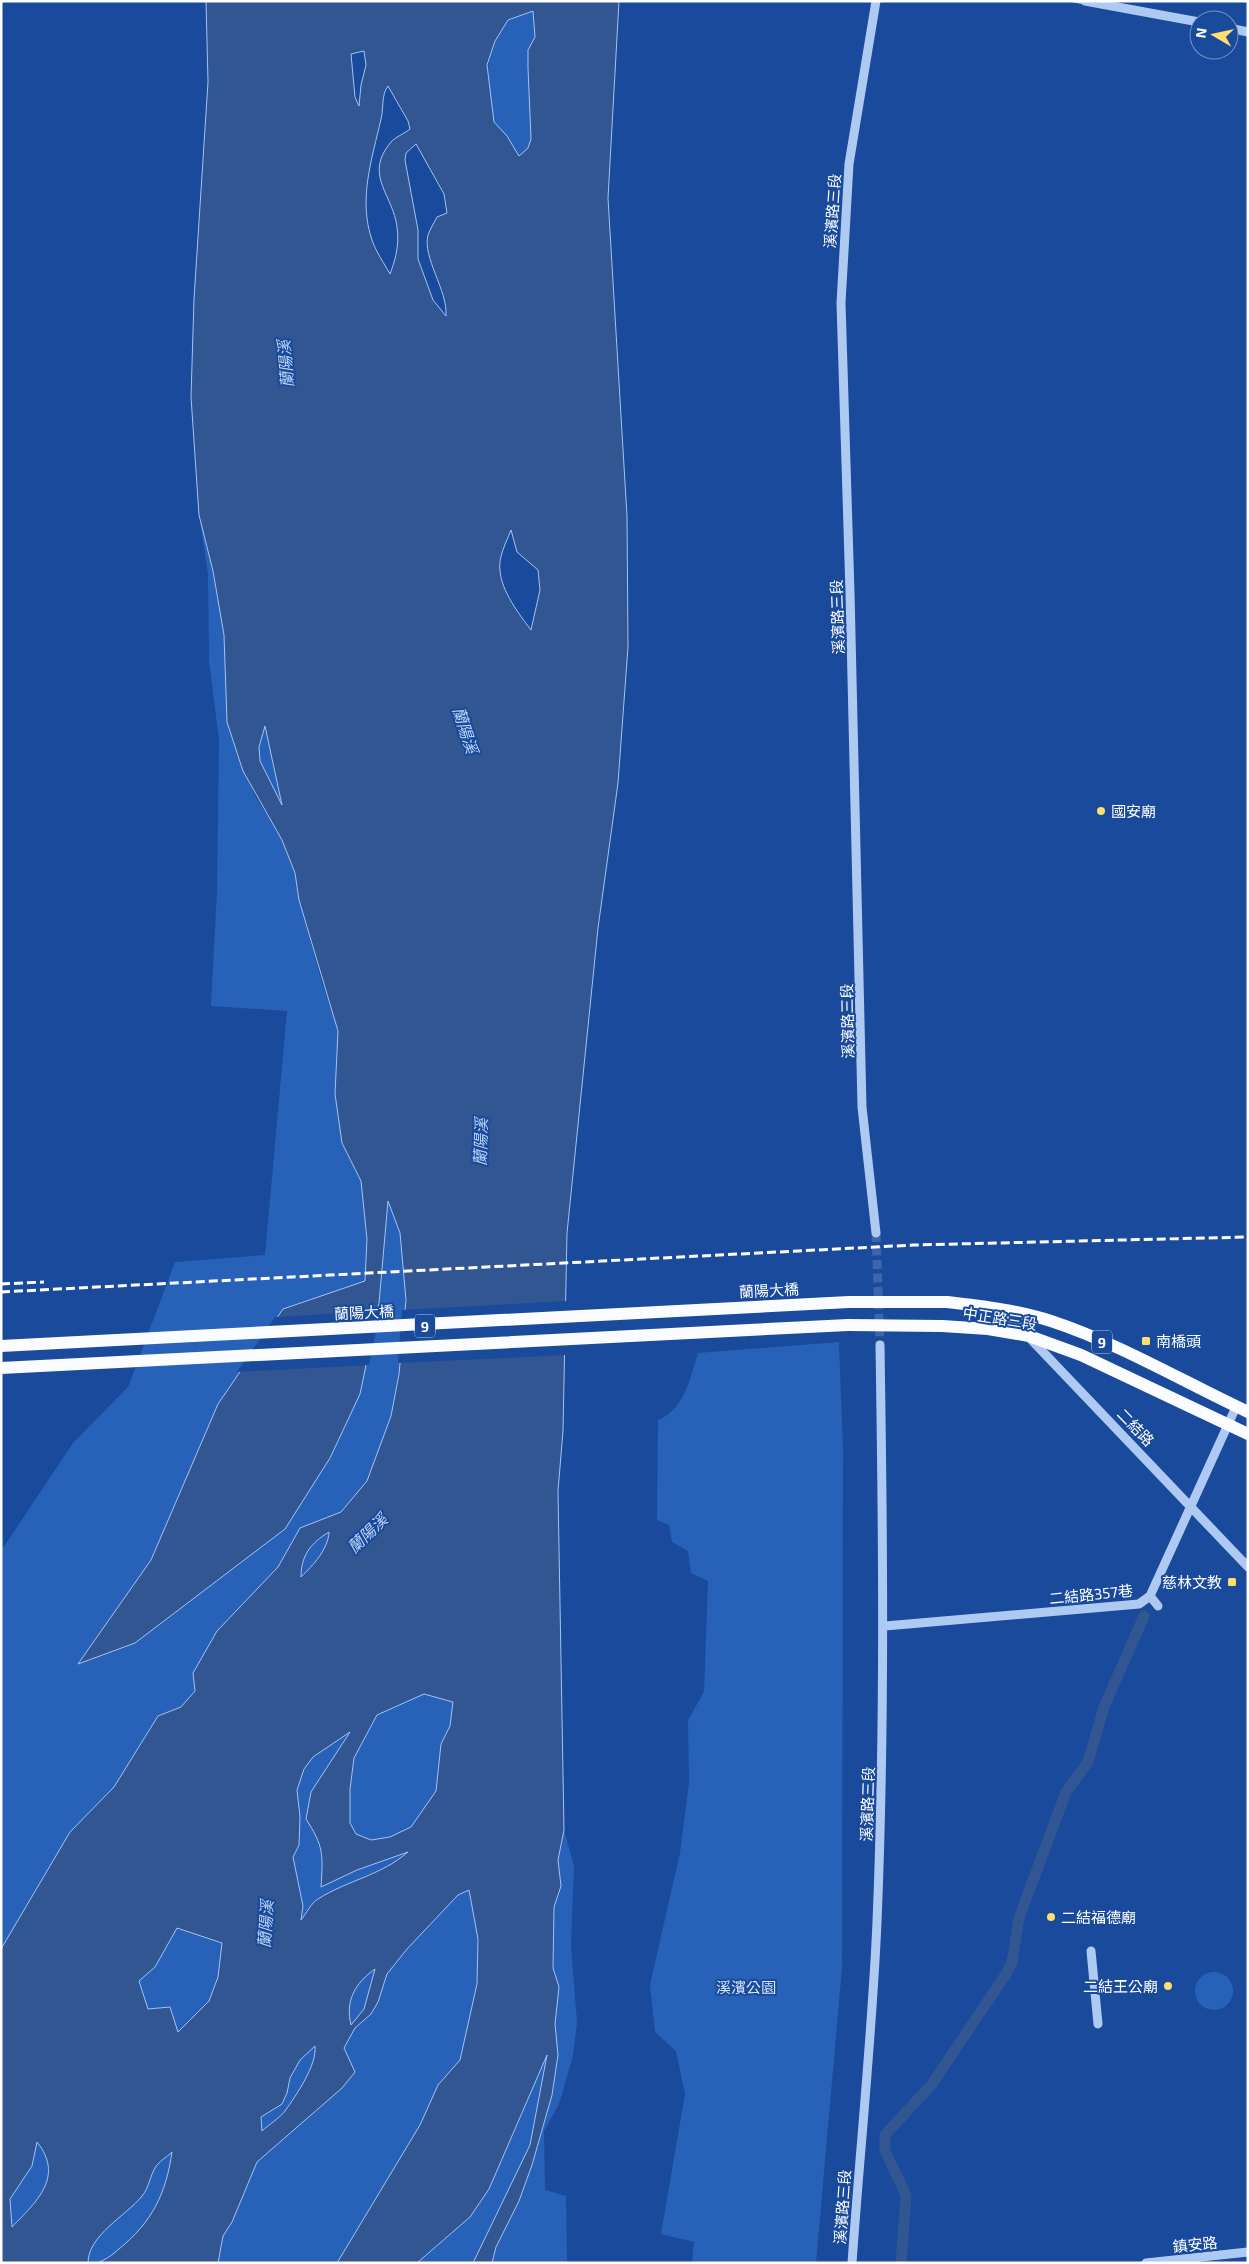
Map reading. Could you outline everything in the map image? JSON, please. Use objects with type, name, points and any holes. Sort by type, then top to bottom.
[{"type":"main road","name":"中正路三段","points":[[848,1302],[947,1302],[1002,1309],[1051,1321],[1089,1335],[1242,1410]]},
{"type":"main road","name":"蘭陽大橋","points":[[1,1346],[848,1302]]},
{"type":"main road","name":"中正路三段","points":[[1,1368],[848,1325],[942,1326],[988,1329],[1029,1336],[1081,1355],[1248,1434]]},
{"type":"street","name":"溪濱路三段","points":[[876,1],[849,164],[841,303],[862,1108],[876,1233]]},
{"type":"street","points":[[1085,1],[1189,20]]},
{"type":"street","name":"二結路","points":[[1002,1309],[1192,1506],[1248,1567]]},
{"type":"street","name":"溪濱路三段","points":[[852,2263],[875,1955],[884,1626],[880,1345]]},
{"type":"street","name":"二結路357巷","points":[[884,1626],[1140,1604],[1150,1596],[1228,1424],[1242,1410]]},
{"type":"street","points":[[1150,1596],[1158,1606]]},
{"type":"street","points":[[1091,1950],[1098,2024]]},
{"type":"street","name":"鎮安路","points":[[1146,2263],[1248,2252]]},
{"type":"green space","points":[[537,1],[548,178],[495,148],[489,99],[489,65],[492,49],[498,34],[510,19],[533,11]]},
{"type":"green space","points":[[199,515],[223,565],[253,792],[282,840],[295,873],[299,900],[322,983],[411,1241],[399,1374],[391,1416],[368,1480],[318,1559],[301,1578],[193,1673],[195,1691],[181,1707],[158,1716],[114,1787],[70,1832],[1,1949],[1,1551],[73,1443],[128,1387],[175,1262],[265,1255],[287,1011],[211,1006],[217,890],[219,740],[209,661],[208,574]]},
{"type":"green space","points":[[265,725],[283,807],[260,761],[259,748]]},
{"type":"green space","name":"溪濱公園","points":[[839,1342],[843,1450],[842,1968],[816,2263],[692,2263],[694,2242],[661,2234],[685,2094],[676,2051],[655,2032],[650,1985],[680,1853],[689,1783],[688,1720],[704,1692],[708,1581],[691,1573],[688,1551],[672,1542],[669,1525],[657,1520],[658,1420],[667,1415],[680,1401],[689,1382],[698,1353]]},
{"type":"green space","points":[[424,1694],[453,1702],[464,1719],[441,1791],[410,1850],[395,1863],[334,1891],[301,1921],[293,1857],[299,1845],[300,1817],[297,1790],[304,1769],[313,1757],[377,1715]]},
{"type":"green space","points":[[216,1824],[230,2012],[106,2061],[103,2039]]},
{"type":"green space","points":[[564,1830],[574,1866],[571,1947],[577,2022],[573,2056],[559,2104],[544,2131],[545,2190],[566,2196],[567,2263],[417,2263],[470,2217],[559,1987],[553,1968],[554,1907],[561,1886],[558,1860]]},
{"type":"green space","points":[[446,1846],[495,1934],[460,2060],[438,2085],[420,2125],[337,2263],[218,2263],[223,2236],[232,2222],[257,2162],[261,2117],[274,2087]]},
{"type":"green space","points":[[1214,1972],[1228,1977],[1233,1991],[1228,2005],[1214,2010],[1200,2005],[1195,1991],[1200,1977]]},
{"type":"green space","points":[[200,2064],[157,2263],[42,2263]]},
{"type":"green space","points":[[89,2079],[42,2195],[12,2228],[10,2199],[32,2166],[36,2141]]},
{"type":"water","name":"蘭陽溪","points":[[206,1],[619,1],[608,198],[627,516],[628,647],[618,783],[598,928],[567,1233],[563,1431],[558,1491],[564,1830],[558,1860],[561,1886],[554,1907],[553,1968],[559,1987],[555,2024],[558,2055],[552,2095],[532,2165],[519,2201],[496,2247],[492,2263],[473,2263],[530,2145],[547,2055],[489,2189],[470,2217],[417,2263],[337,2263],[420,2125],[438,2085],[460,2060],[477,1984],[478,1939],[469,1890],[458,1895],[407,1949],[387,1974],[378,2002],[371,2014],[355,2028],[344,2048],[355,2072],[342,2088],[257,2162],[232,2222],[223,2236],[218,2263],[96,2263],[106,2259],[131,2239],[149,2218],[166,2181],[172,2152],[156,2166],[142,2196],[109,2226],[94,2244],[88,2263],[1,2263],[1,1949],[70,1832],[114,1787],[158,1716],[181,1707],[195,1691],[193,1673],[217,1631],[278,1567],[300,1528],[341,1512],[367,1481],[391,1416],[399,1374],[406,1300],[400,1233],[388,1201],[379,1303],[360,1394],[330,1458],[285,1529],[135,1643],[78,1664],[151,1560],[218,1404],[283,1309],[365,1281],[367,1239],[361,1181],[342,1143],[335,1094],[338,1031],[299,900],[295,873],[282,840],[243,771],[227,722],[224,635],[213,571],[199,515],[191,397],[194,299],[208,82]],"holes":[[[533,11],[535,37],[528,50],[531,139],[528,148],[519,156],[507,136],[494,122],[487,65],[495,41],[508,20]],[[364,51],[366,65],[361,85],[359,106],[355,97],[351,54]],[[388,86],[408,121],[410,129],[391,142],[383,153],[380,163],[379,173],[381,182],[393,210],[398,235],[397,248],[390,274],[372,240],[366,209],[368,179],[384,97]],[[416,144],[444,194],[447,213],[437,217],[428,235],[427,244],[446,306],[446,316],[433,300],[418,259],[418,230],[405,160],[406,153]],[[511,530],[517,552],[538,570],[540,590],[531,630],[512,602],[501,579],[500,561]],[[265,726],[282,805],[260,761],[259,747]],[[329,1532],[323,1551],[301,1577],[305,1556],[312,1545]],[[424,1694],[453,1702],[450,1726],[441,1744],[436,1791],[411,1827],[390,1837],[371,1840],[356,1834],[350,1823],[350,1789],[354,1758],[377,1715]],[[350,1732],[311,1792],[306,1819],[321,1851],[321,1887],[357,1870],[408,1852],[386,1867],[318,1899],[301,1920],[303,1906],[293,1857],[299,1845],[300,1817],[297,1790],[304,1769],[313,1757]],[[177,1928],[222,1943],[218,1977],[209,2001],[178,2032],[170,2007],[148,2009],[139,1981],[155,1967]],[[375,1969],[364,2009],[351,2025],[349,2008],[353,1993]],[[315,2046],[313,2062],[300,2088],[283,2113],[262,2131],[261,2117],[282,2104],[287,2093],[290,2078],[300,2060]],[[37,2142],[45,2155],[48,2178],[38,2198],[12,2227],[10,2199],[32,2166]]]},
{"type":"pier","points":[[568,1301],[567,1355],[398,1363],[402,1310]]},
{"type":"pier","points":[[380,1311],[369,1365],[237,1372],[275,1317]]},
{"type":"waterway","points":[[1074,1],[1084,3]]},
{"type":"waterway","points":[[901,2263],[906,2195],[885,2151],[885,2135],[932,2084],[1006,1974],[1012,1962],[1019,1918],[1066,1792],[1088,1762],[1104,1707],[1144,1616]]},
{"type":"tunnel","points":[[876,1233],[880,1345]]},
{"type":"railway","points":[[1,1292],[914,1245],[1248,1237]]},
{"type":"railway","points":[[1,1284],[44,1282]]},
{"type":"place","name":"國安廟","points":[[1101,811]]},
{"type":"place","name":"南橋頭","points":[[1146,1341]]},
{"type":"place","name":"慈林文教","points":[[1232,1582]]},
{"type":"place","name":"二結福德廟","points":[[1051,1917]]},
{"type":"place","name":"二結王公廟","points":[[1168,1986]]}]
